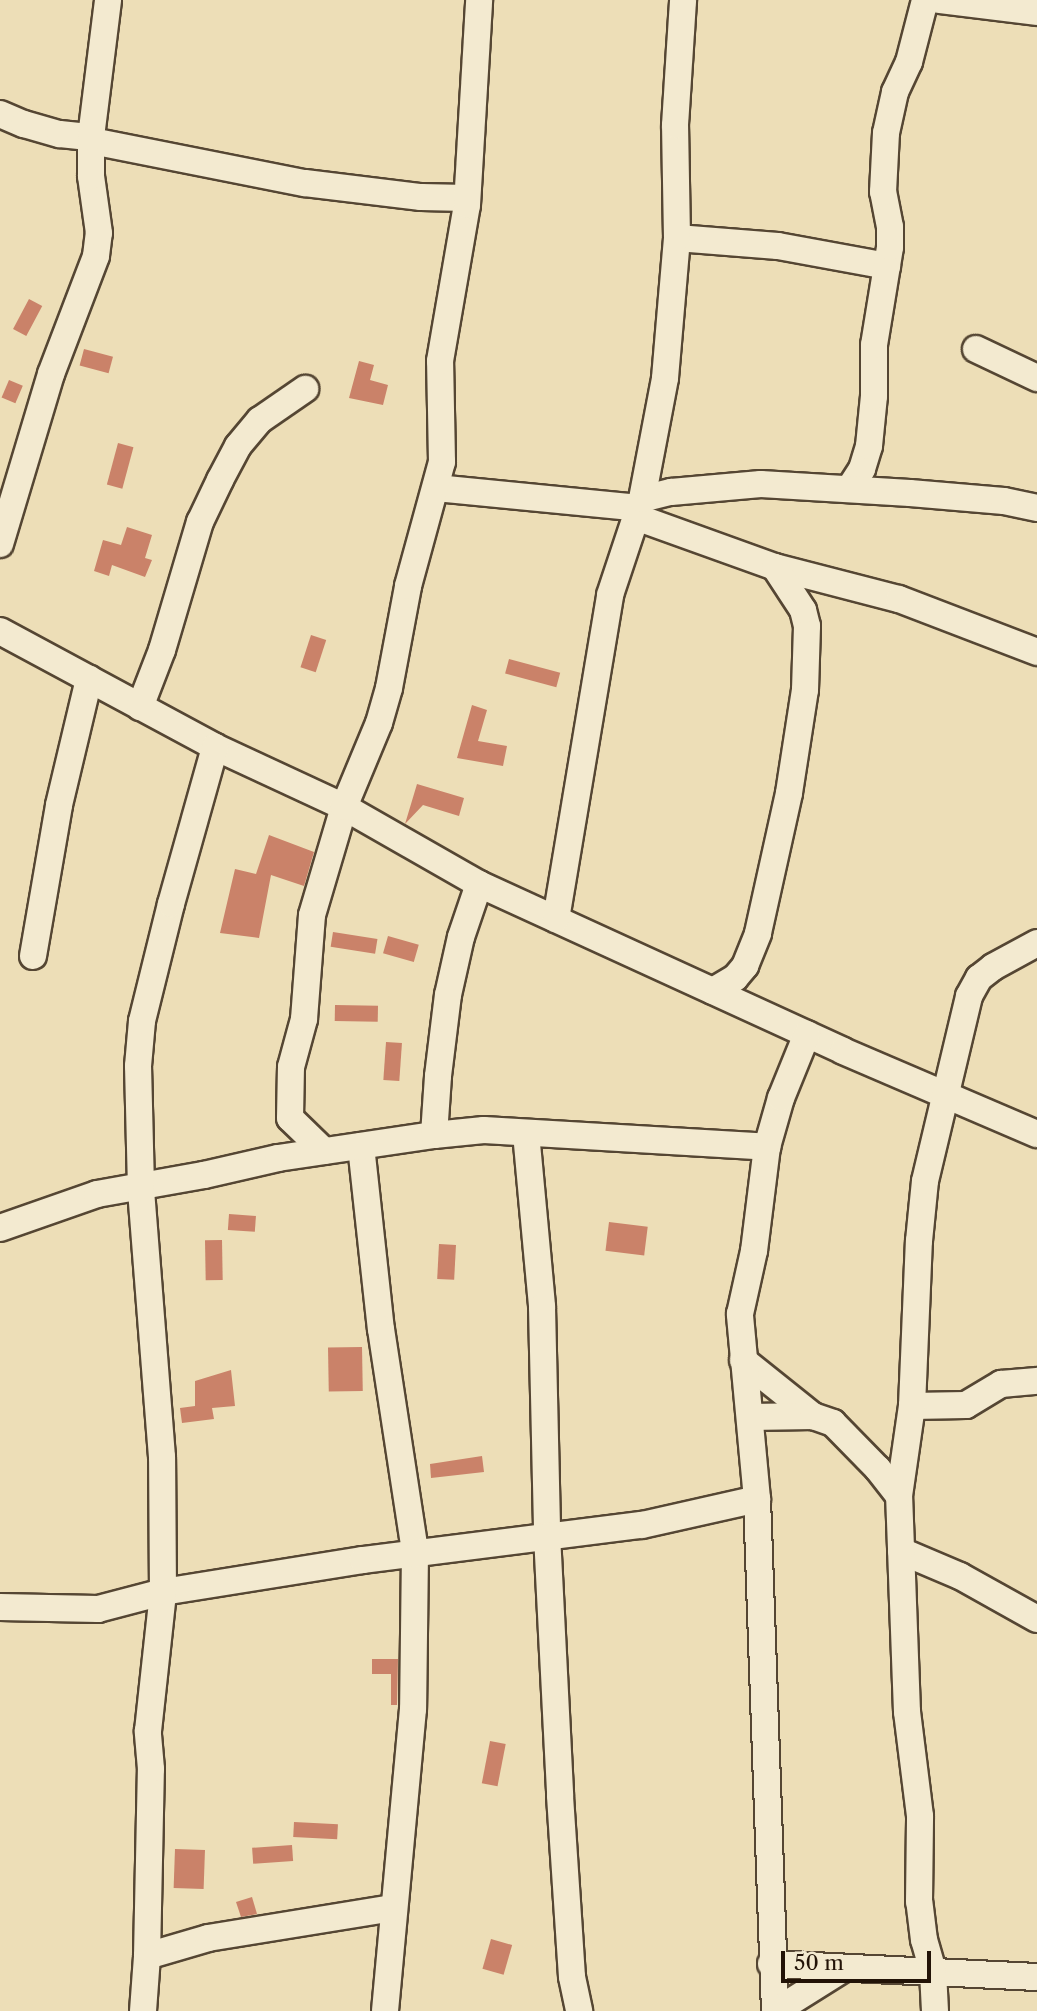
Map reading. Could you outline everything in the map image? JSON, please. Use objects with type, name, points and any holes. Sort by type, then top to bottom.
[{"type":"street","points":[[0,544],[51,374],[96,256],[99,233],[91,176],[92,139],[108,0]]},
{"type":"street","points":[[278,1158],[290,1118],[291,1067],[304,1019],[313,915],[344,807],[386,700],[408,586],[436,488],[442,444],[440,361],[467,198],[479,0]]},
{"type":"street","points":[[556,919],[610,596],[639,508],[666,377],[677,238],[675,125],[683,0]]},
{"type":"street","points":[[849,489],[862,469],[869,446],[874,396],[874,345],[887,266],[890,227],[883,192],[886,133],[895,92],[909,62],[925,0]]},
{"type":"street","points":[[939,0],[1037,12]]},
{"type":"street","points":[[0,114],[60,134],[305,183],[421,197],[467,198]]},
{"type":"street","points":[[677,238],[778,246],[887,266]]},
{"type":"street","points":[[976,349],[1037,378]]},
{"type":"street","points":[[140,707],[162,650],[200,522],[220,480],[238,446],[260,420],[305,389]]},
{"type":"street","points":[[639,508],[671,492],[761,484],[1004,501],[1037,508]]},
{"type":"street","points":[[436,488],[639,508],[775,567],[899,599],[1037,653]]},
{"type":"street","points":[[713,991],[735,978],[745,966],[758,933],[789,793],[805,690],[807,626],[803,610],[775,567]]},
{"type":"street","points":[[0,631],[215,747],[344,807],[479,884],[807,1034],[1037,1135]]},
{"type":"street","points":[[33,956],[59,805],[89,679]]},
{"type":"street","points":[[143,2011],[147,1956],[151,1769],[148,1731],[163,1592],[162,1457],[141,1188],[138,1066],[142,1021],[215,747]]},
{"type":"street","points":[[434,1135],[448,995],[461,937],[479,884]]},
{"type":"street","points":[[936,2011],[933,1971],[924,1940],[919,1902],[920,1816],[907,1712],[899,1496],[912,1406],[915,1303],[925,1181],[969,996],[979,978],[1014,952],[1037,943]]},
{"type":"street","points":[[807,1034],[781,1098],[767,1147],[754,1251],[740,1314],[757,1499],[770,1803],[771,1964],[775,2011],[843,1969]]},
{"type":"street","points":[[290,1118],[324,1151]]},
{"type":"street","points":[[0,1228],[97,1194],[141,1188],[278,1158],[434,1135],[484,1130],[767,1147]]},
{"type":"street","points":[[526,1133],[542,1307],[547,1535],[568,1922],[572,1977],[579,2011]]},
{"type":"street","points":[[361,1146],[381,1329],[415,1552],[413,1709],[385,2011]]},
{"type":"street","points":[[743,1360],[813,1416],[841,1430],[899,1496]]},
{"type":"street","points":[[912,1406],[966,1405],[1001,1384],[1037,1381]]},
{"type":"street","points":[[750,1417],[813,1416]]},
{"type":"street","points":[[0,1607],[98,1609],[163,1592],[415,1552],[642,1525],[757,1499]]},
{"type":"street","points":[[901,1550],[960,1576],[1037,1619]]},
{"type":"street","points":[[147,1956],[208,1938],[394,1908]]},
{"type":"street","points":[[771,1964],[1037,1977]]},
{"type":"building","points":[[29,299],[42,306],[26,336],[13,329]]},
{"type":"building","points":[[84,349],[113,357],[109,373],[80,365]]},
{"type":"building","points":[[359,361],[374,365],[370,380],[388,385],[383,405],[349,398]]},
{"type":"building","points":[[9,380],[23,386],[15,403],[2,397]]},
{"type":"building","points":[[118,443],[133,447],[122,489],[107,485]]},
{"type":"building","points":[[127,527],[152,535],[145,558],[152,560],[145,577],[112,565],[109,576],[94,571],[103,540],[121,545]]},
{"type":"building","points":[[311,635],[326,640],[316,672],[300,667]]},
{"type":"building","points":[[509,659],[560,673],[556,687],[505,673]]},
{"type":"building","points":[[472,705],[487,710],[478,741],[507,746],[503,766],[457,758]]},
{"type":"building","points":[[417,784],[464,798],[459,816],[423,805],[405,824]]},
{"type":"building","points":[[269,835],[314,852],[304,886],[271,875],[259,938],[220,933],[235,869],[256,874]]},
{"type":"building","points":[[333,932],[377,939],[375,954],[331,947]]},
{"type":"building","points":[[388,936],[419,945],[414,962],[383,953]]},
{"type":"building","points":[[335,1005],[378,1006],[378,1022],[335,1021]]},
{"type":"building","points":[[386,1042],[402,1043],[399,1081],[383,1080]]},
{"type":"building","points":[[229,1214],[256,1216],[255,1232],[228,1230]]},
{"type":"building","points":[[609,1222],[648,1227],[644,1256],[605,1251]]},
{"type":"building","points":[[205,1240],[222,1240],[223,1280],[206,1280]]},
{"type":"building","points":[[439,1244],[456,1245],[454,1280],[437,1279]]},
{"type":"building","points":[[362,1347],[363,1391],[329,1392],[328,1348]]},
{"type":"building","points":[[231,1370],[235,1406],[212,1408],[214,1419],[182,1423],[180,1408],[195,1406],[195,1381]]},
{"type":"building","points":[[482,1456],[484,1472],[431,1478],[430,1464]]},
{"type":"building","points":[[372,1659],[398,1659],[397,1705],[391,1705],[391,1674],[372,1674]]},
{"type":"building","points":[[490,1741],[506,1744],[498,1786],[482,1783]]},
{"type":"building","points":[[294,1822],[338,1824],[337,1839],[293,1837]]},
{"type":"building","points":[[292,1845],[293,1861],[253,1864],[252,1848]]},
{"type":"building","points":[[175,1849],[205,1850],[204,1889],[174,1888]]},
{"type":"building","points":[[252,1897],[257,1914],[241,1917],[236,1902]]},
{"type":"building","points":[[491,1939],[512,1945],[504,1975],[482,1969]]}]
